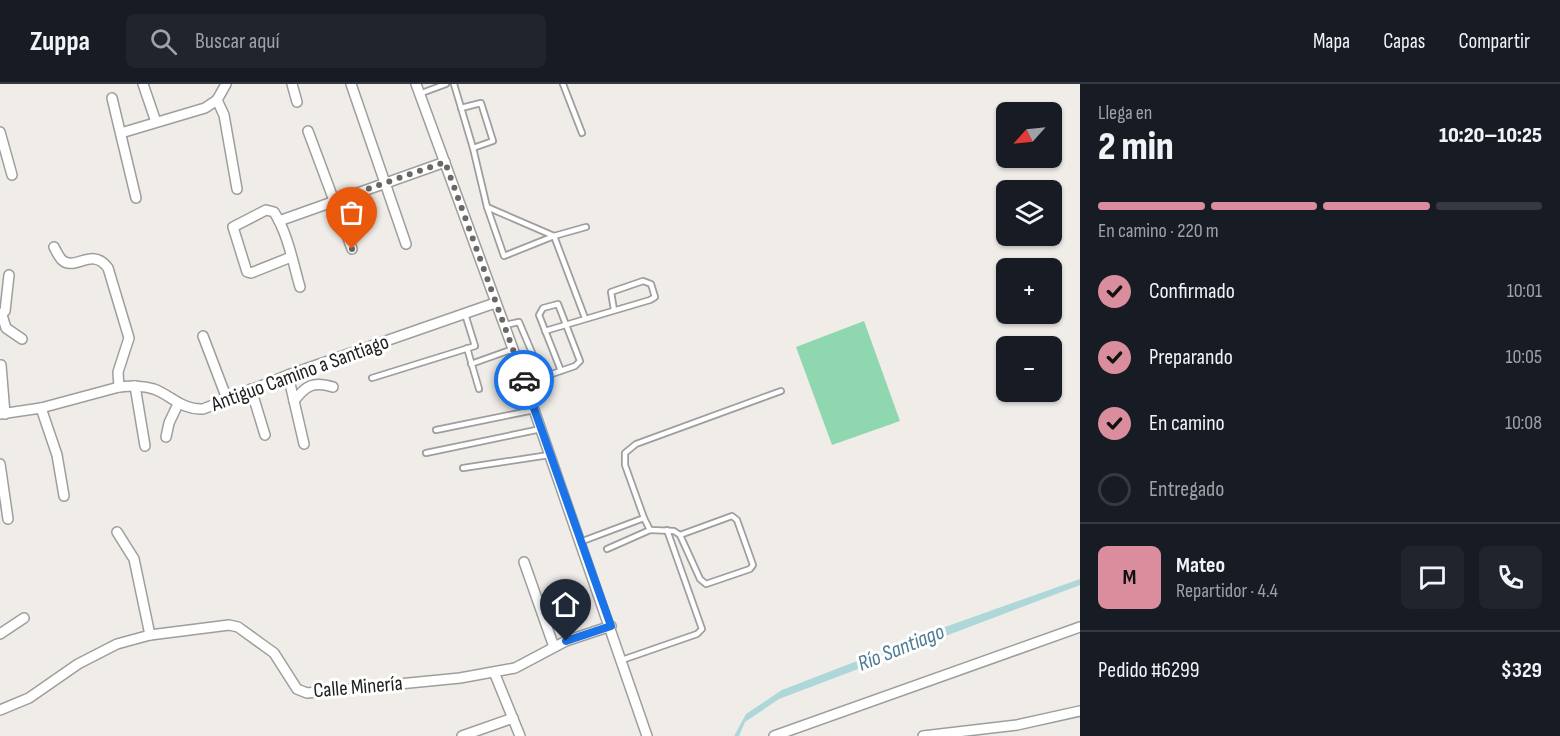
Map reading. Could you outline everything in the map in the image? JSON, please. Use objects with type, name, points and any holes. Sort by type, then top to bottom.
[{"type":"street","points":[[143,84],[156,122]]},
{"type":"street","points":[[121,133],[205,108],[217,100],[226,84]]},
{"type":"street","points":[[292,84],[297,102]]},
{"type":"street","points":[[351,84],[406,244]]},
{"type":"street","points":[[418,89],[513,349],[611,626],[647,736]]},
{"type":"street","points":[[112,98],[136,198]]},
{"type":"street","points":[[217,100],[224,115],[237,189]]},
{"type":"street","points":[[308,131],[336,200],[352,249]]},
{"type":"street","points":[[0,132],[12,175]]},
{"type":"street","points":[[279,221],[445,162]]},
{"type":"street","points":[[291,257],[251,273],[248,272],[233,227],[270,210],[279,221],[291,257],[300,287]]},
{"type":"street","points":[[54,247],[62,261],[69,263],[96,258],[103,261],[108,268],[129,338],[118,372],[119,387]]},
{"type":"street","points":[[9,274],[5,311],[1,315],[6,328],[22,339]]},
{"type":"street","name":"Antiguo Camino a Santiago","points":[[2,414],[41,408],[119,387],[135,386],[156,390],[178,404],[193,410],[203,409],[288,375],[495,303]]},
{"type":"street","points":[[203,336],[227,399]]},
{"type":"street","points":[[1,365],[2,414]]},
{"type":"street","points":[[288,375],[304,444]]},
{"type":"street","points":[[294,401],[310,384],[319,383],[333,387]]},
{"type":"street","points":[[135,386],[145,446]]},
{"type":"street","points":[[251,389],[265,435]]},
{"type":"street","points":[[166,437],[169,423],[178,404]]},
{"type":"street","points":[[41,408],[57,455],[64,496]]},
{"type":"street","points":[[0,464],[8,519]]},
{"type":"street","points":[[117,532],[134,559],[150,635]]},
{"type":"street","points":[[524,562],[554,646]]},
{"type":"street","points":[[0,633],[24,618]]},
{"type":"street","name":"Calle Minería","points":[[0,710],[30,698],[78,664],[117,644],[150,635],[238,627],[274,653],[300,692],[460,678],[494,672],[533,660],[554,646],[611,626]]},
{"type":"street","points":[[774,736],[1080,627]]},
{"type":"street","points":[[494,672],[520,736]]},
{"type":"street","points":[[923,736],[1017,725],[1080,711]]},
{"type":"street","points":[[462,736],[513,718]]},
{"type":"street","points":[[1017,725],[1020,736]]},
{"type":"lane","points":[[418,89],[446,84]]},
{"type":"lane","points":[[454,84],[504,256],[554,236],[586,227]]},
{"type":"lane","points":[[563,84],[582,133]]},
{"type":"lane","points":[[461,108],[481,103],[489,125],[493,141],[474,148]]},
{"type":"lane","points":[[488,207],[554,236],[585,318]]},
{"type":"lane","points":[[545,331],[585,318],[614,310],[655,297],[651,284],[643,281],[611,292],[614,310]]},
{"type":"lane","points":[[503,325],[519,322],[542,376],[561,371],[575,366],[579,361],[561,307],[555,304],[539,311],[561,371]]},
{"type":"lane","points":[[372,378],[475,346],[465,314]]},
{"type":"lane","points":[[466,348],[479,389]]},
{"type":"lane","points":[[471,364],[513,349]]},
{"type":"lane","points":[[650,530],[625,465],[626,453],[636,444],[781,391]]},
{"type":"lane","points":[[435,430],[534,410]]},
{"type":"lane","points":[[426,453],[541,429]]},
{"type":"lane","points":[[463,468],[549,455]]},
{"type":"lane","points":[[607,549],[650,530],[667,530],[680,536],[700,579],[706,584],[750,570],[753,565],[737,520],[732,516],[680,536]]},
{"type":"lane","points":[[580,542],[644,518]]},
{"type":"lane","points":[[622,660],[697,634],[702,629],[667,530]]},
{"type":"green space","points":[[864,321],[900,421],[832,445],[796,347]]},
{"type":"water","name":"Río Santiago","points":[[1080,579],[1080,585],[779,699],[745,722],[739,736],[734,736],[746,714],[782,690],[945,627]]},
{"type":"way so far","points":[[352,249],[336,200],[445,162],[524,380]]},
{"type":"route","points":[[524,380],[611,626],[566,641]]}]
